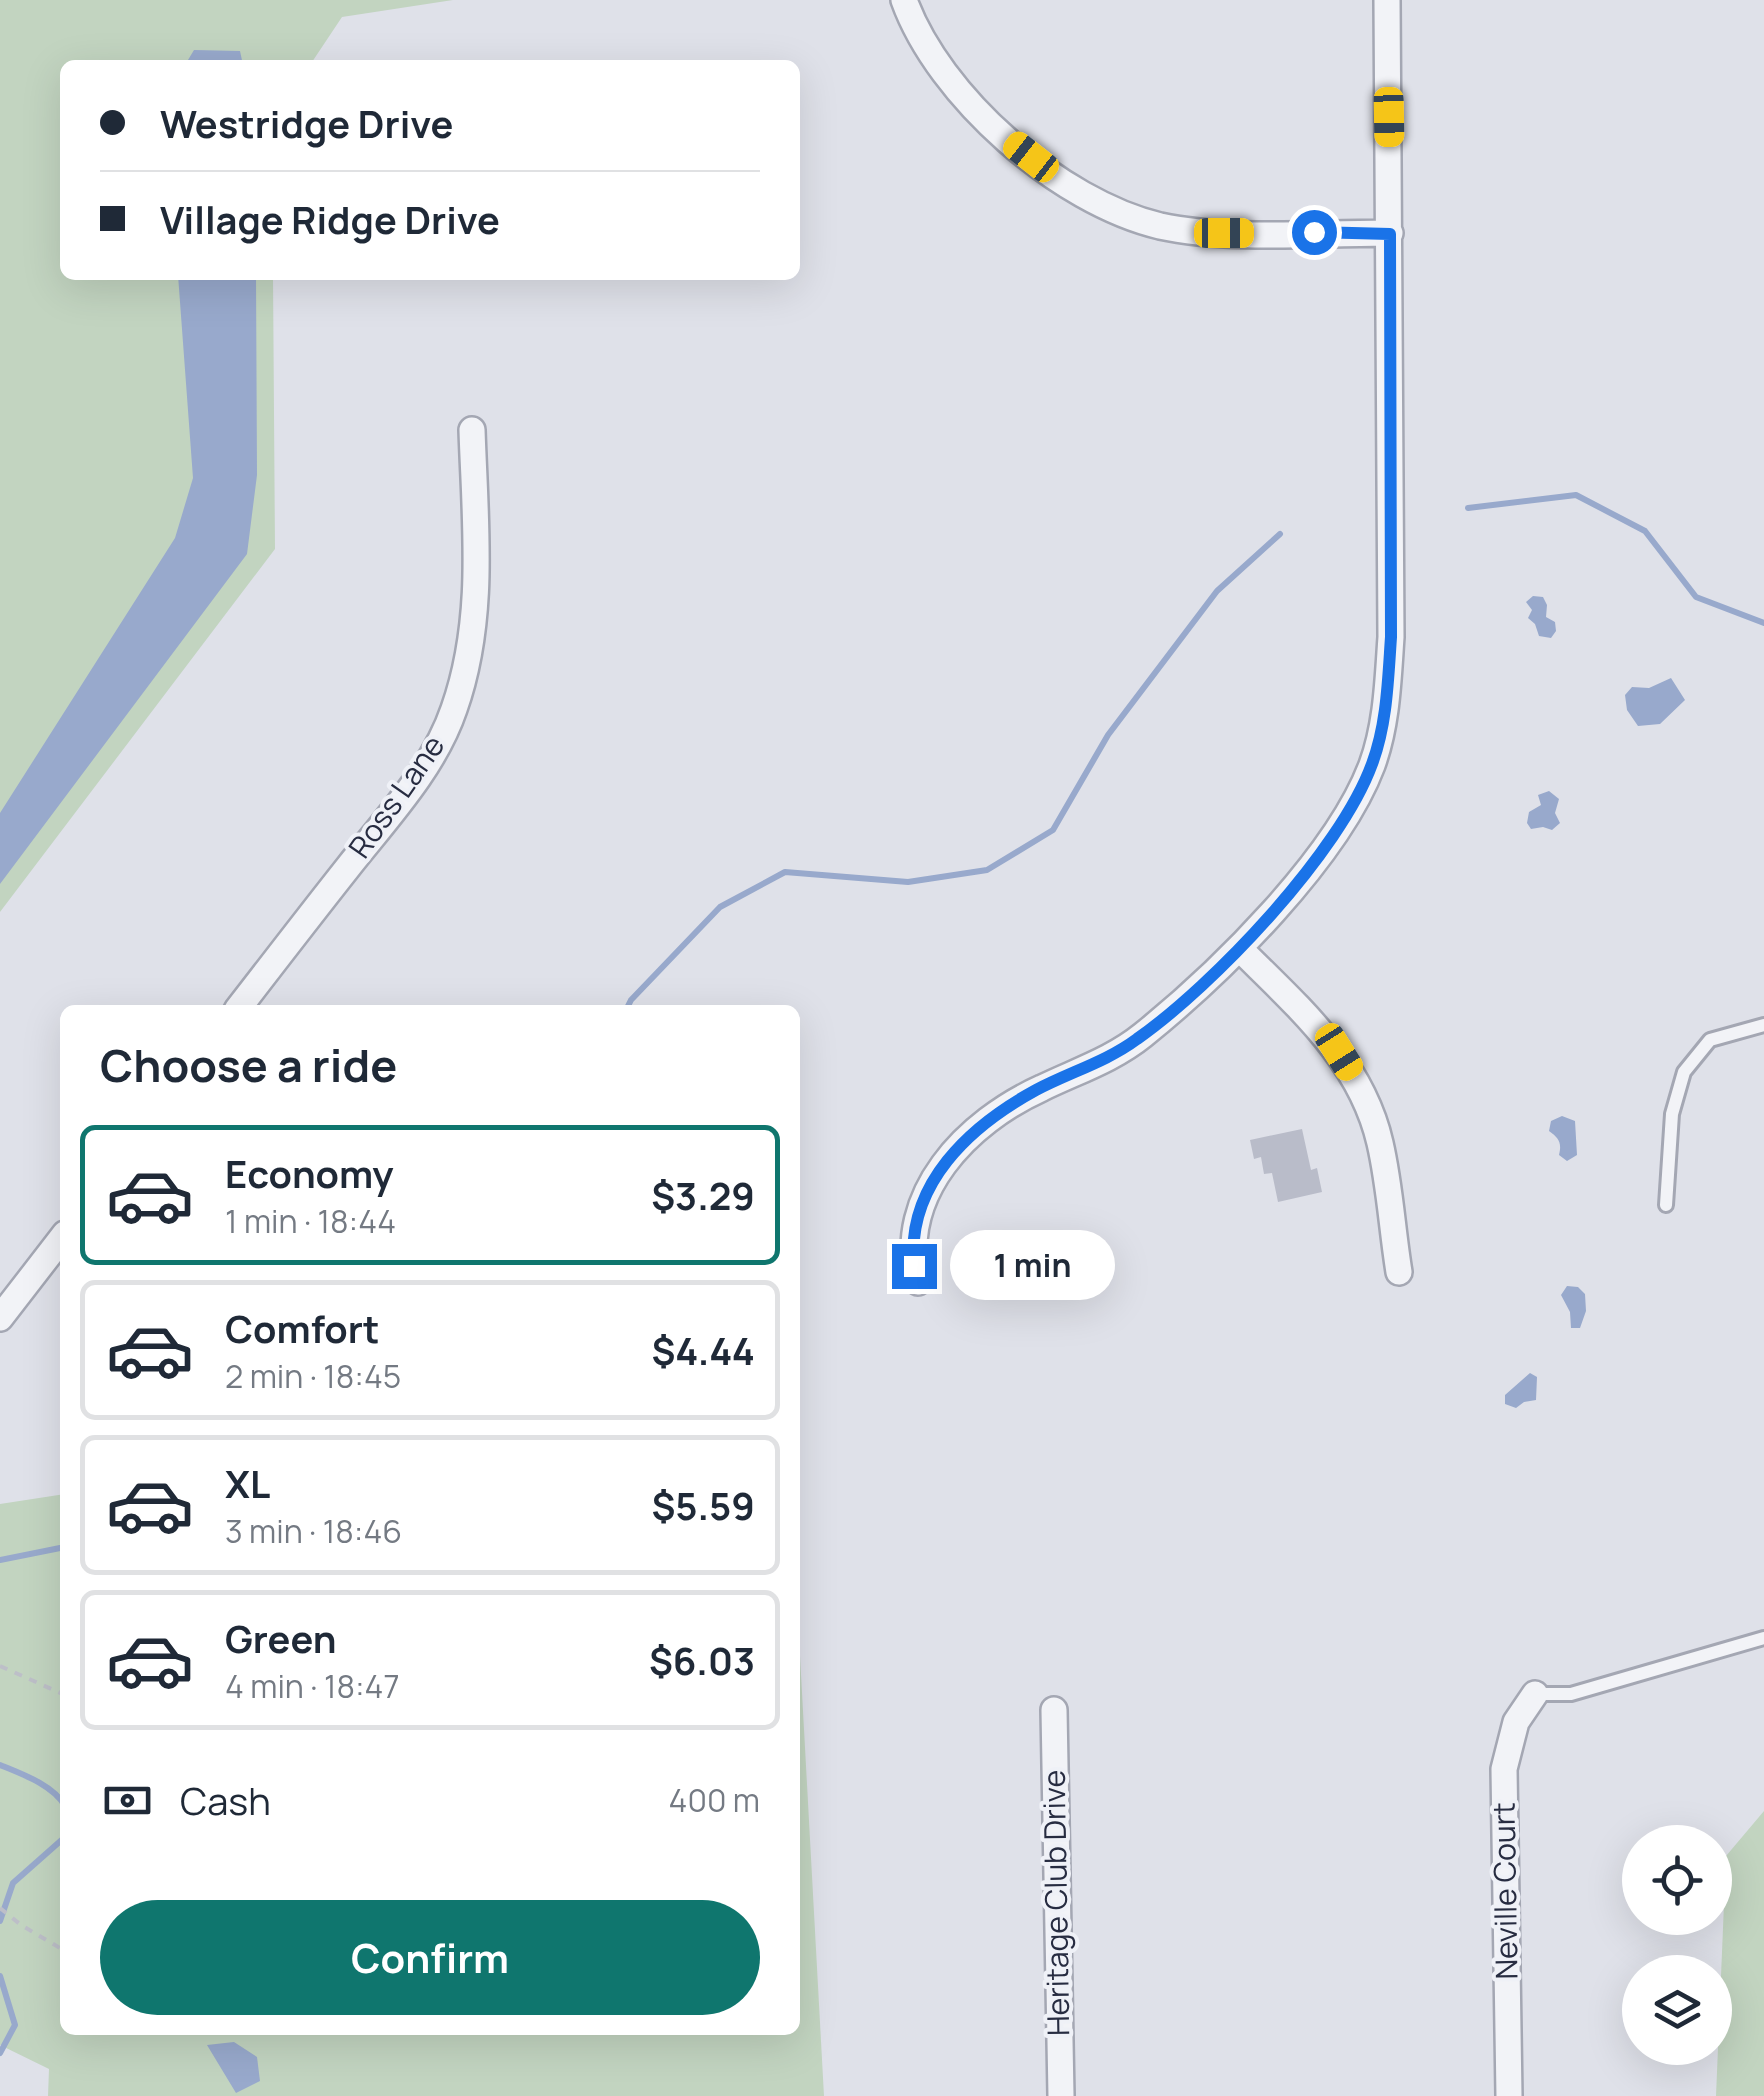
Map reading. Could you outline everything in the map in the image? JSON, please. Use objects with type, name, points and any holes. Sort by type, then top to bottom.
[{"type":"street","points":[[904,0],[928,52],[958,90],[1005,136],[1084,196],[1128,216],[1192,231],[1390,234]]},
{"type":"street","points":[[918,1282],[912,1249],[916,1216],[938,1172],[970,1134],[1040,1088],[1097,1065],[1139,1038],[1238,948],[1342,824],[1371,766],[1386,703],[1391,637],[1387,0]]},
{"type":"street","name":"Ross Lane","points":[[241,1005],[395,808],[454,710],[475,616],[472,430]]},
{"type":"street","points":[[1238,948],[1318,1027],[1356,1080],[1380,1141],[1398,1272]]},
{"type":"street","points":[[0,1318],[60,1240]]},
{"type":"street","name":"Neville Court","points":[[1509,2096],[1504,1769],[1516,1722],[1535,1694]]},
{"type":"street","name":"Heritage Club Drive","points":[[1054,1710],[1061,2096]]},
{"type":"lane","points":[[1666,1205],[1672,1114],[1684,1072],[1710,1040],[1764,1024]]},
{"type":"lane","points":[[1535,1694],[1571,1694],[1764,1638]]},
{"type":"path","points":[[0,1666],[60,1693]]},
{"type":"path","points":[[0,1908],[60,1948]]},
{"type":"green space","points":[[0,0],[453,0],[342,17],[313,60],[60,60],[60,280],[273,280],[275,549],[0,912]]},
{"type":"green space","points":[[60,1495],[60,2035],[800,2035],[800,1656],[824,2096],[48,2096],[49,2069],[0,2045],[0,1504]]},
{"type":"green space","points":[[1764,1811],[1764,2096],[1716,2096],[1717,2065],[1732,2065],[1732,1955],[1722,1955],[1723,1935],[1732,1935],[1732,1849]]},
{"type":"water","points":[[194,50],[240,51],[242,60],[188,60]]},
{"type":"water","points":[[178,280],[256,280],[257,475],[247,554],[0,884],[0,813],[175,538],[193,478]]},
{"type":"water","points":[[1533,596],[1543,597],[1546,617],[1555,622],[1556,631],[1551,638],[1539,636],[1528,618],[1532,610],[1526,602]]},
{"type":"water","points":[[1671,678],[1685,700],[1660,724],[1638,726],[1627,710],[1625,695],[1632,687],[1649,688]]},
{"type":"water","points":[[1549,791],[1559,799],[1555,813],[1560,823],[1552,830],[1531,829],[1527,823],[1529,812],[1541,805],[1538,795]]},
{"type":"water","points":[[1562,1116],[1575,1121],[1577,1155],[1567,1161],[1559,1155],[1559,1141],[1549,1131],[1551,1121]]},
{"type":"water","points":[[1567,1286],[1578,1287],[1585,1294],[1586,1311],[1580,1328],[1571,1328],[1570,1312],[1561,1295]]},
{"type":"water","points":[[1530,1373],[1537,1377],[1536,1400],[1516,1408],[1505,1404],[1505,1395]]},
{"type":"water","points":[[234,2042],[257,2057],[260,2081],[236,2093],[207,2045]]},
{"type":"building","points":[[1302,1129],[1311,1170],[1317,1168],[1322,1192],[1278,1202],[1272,1173],[1264,1174],[1261,1157],[1254,1159],[1250,1140]]},
{"type":"waterway","points":[[1468,508],[1576,495],[1645,531],[1696,597],[1764,623]]},
{"type":"waterway","points":[[628,1005],[720,907],[785,872],[908,882],[987,870],[1053,830],[1108,735],[1217,591],[1280,534]]},
{"type":"waterway","points":[[0,1560],[60,1548]]},
{"type":"waterway","points":[[0,1765],[45,1786],[60,1799]]},
{"type":"waterway","points":[[0,1921],[13,1883],[60,1841]]},
{"type":"waterway","points":[[0,1976],[15,2025],[0,2053]]},
{"type":"route","points":[[914,1266],[916,1216],[929,1186],[970,1134],[1040,1088],[1097,1065],[1139,1038],[1176,1006],[1238,948],[1333,838],[1371,766],[1386,703],[1391,637],[1390,234],[1314,232]]}]
